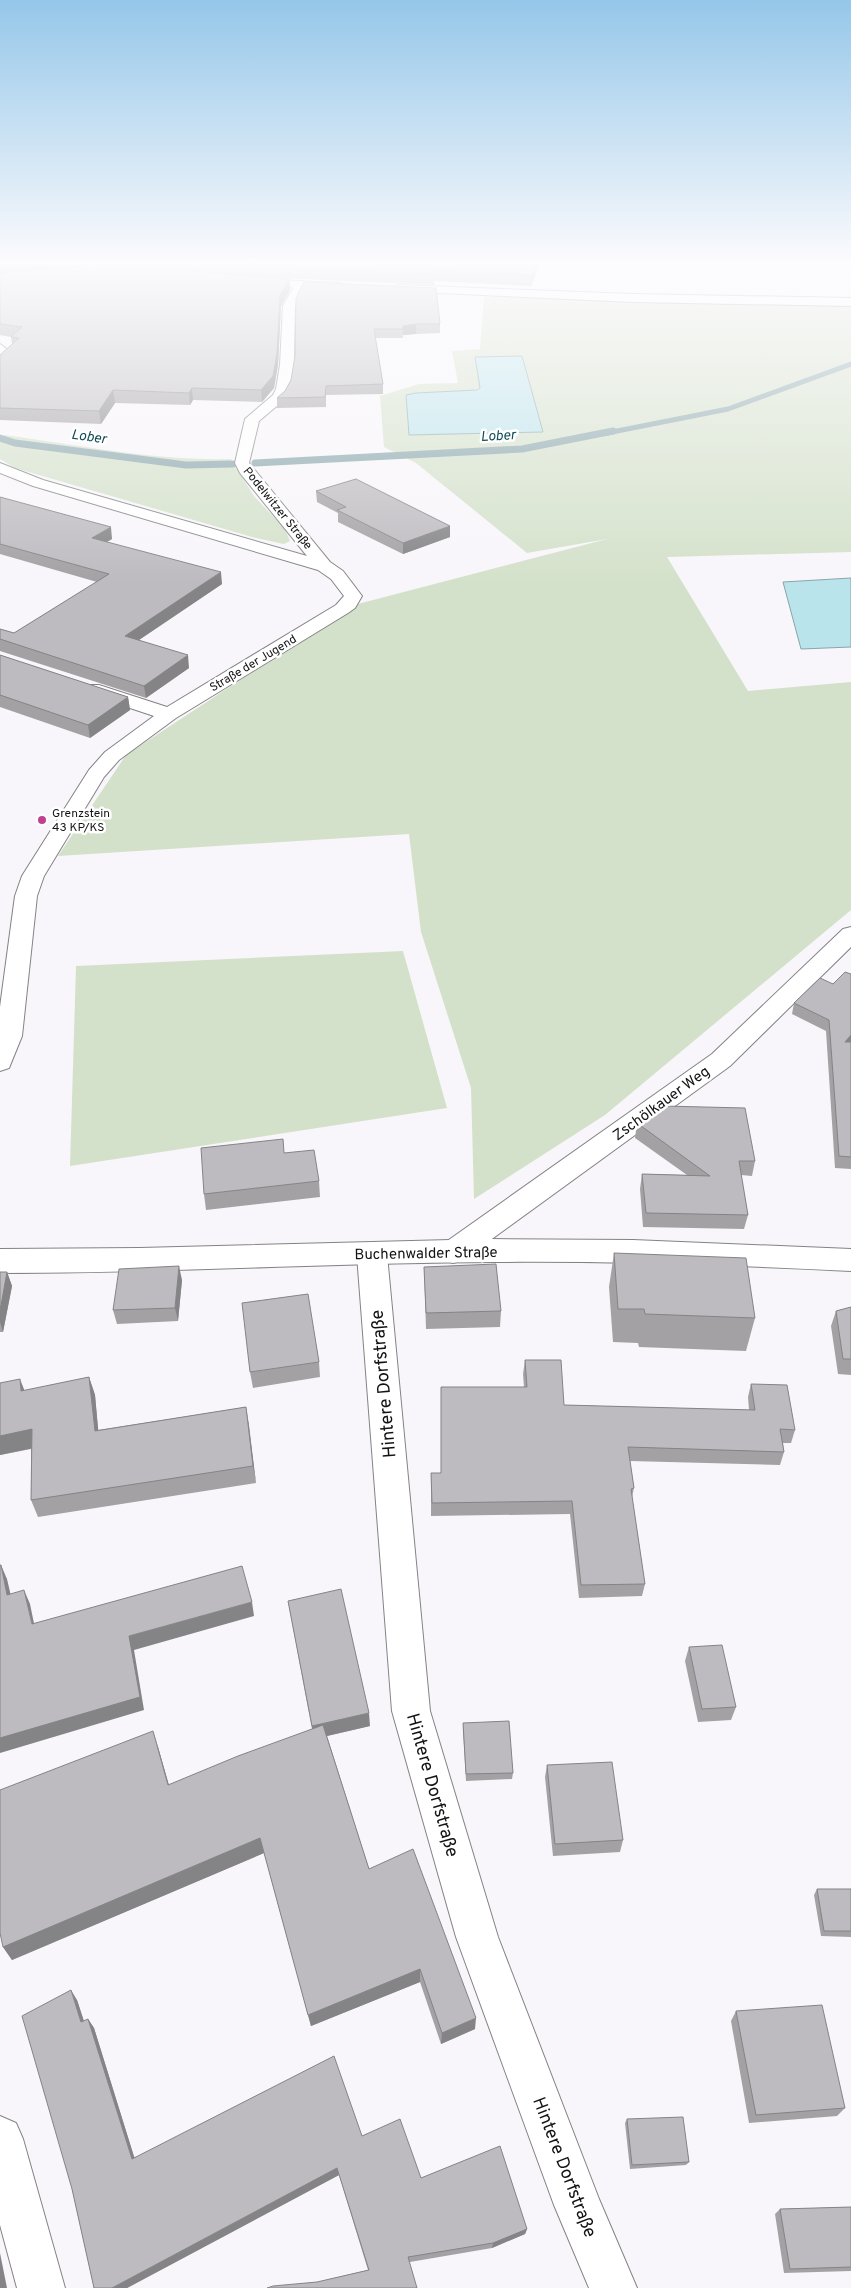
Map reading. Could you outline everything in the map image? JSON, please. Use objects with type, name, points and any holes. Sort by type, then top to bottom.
[{"type":"street","name":"Podelwitzer Straße","points":[[284,370],[283,389],[278,397],[252,419],[242,463],[245,470],[324,566]]},
{"type":"street","name":"Straße der Jugend","points":[[0,468],[38,483],[324,566],[337,575],[353,596],[349,604],[169,714],[112,756],[96,774],[33,876],[26,896],[9,1036],[0,1062]]},
{"type":"street","points":[[75,683],[169,714]]},
{"type":"street","name":"Zschölkauer Weg","points":[[453,1252],[721,1060],[851,934]]},
{"type":"street","name":"Buchenwalder Straße","points":[[0,1261],[598,1251],[714,1253],[851,1260]]},
{"type":"street","name":"Hintere Dorfstraße","points":[[372,1255],[411,1711],[477,1937],[578,2205],[613,2288]]},
{"type":"street","points":[[0,2139],[41,2288]]},
{"type":"green space","points":[[456,370],[851,370],[851,552],[667,557],[748,691],[851,682],[851,910],[605,1115],[474,1199],[471,1088],[421,932],[409,834],[58,856],[126,755],[354,605],[607,539],[527,553],[416,463],[384,447],[380,396],[419,384],[458,383]],"holes":[[[480,388],[543,432],[409,435],[406,396],[416,393],[471,391]]]},
{"type":"green space","points":[[4,435],[174,458],[231,459],[254,496],[285,529],[290,541],[284,544],[252,537],[15,468],[0,459],[0,440]]},
{"type":"green space","points":[[403,951],[447,1108],[70,1166],[76,966]]},
{"type":"water","points":[[477,370],[526,370],[543,432],[409,435],[406,395],[477,390],[480,388]]},
{"type":"water","points":[[851,578],[851,647],[801,649],[783,582]]},
{"type":"building","points":[[0,370],[274,370],[273,376],[261,390],[192,388],[189,393],[113,390],[99,411],[0,408]]},
{"type":"building","points":[[293,370],[381,370],[383,384],[326,386],[325,397],[277,398],[285,391],[291,380]]},
{"type":"building","points":[[356,479],[450,526],[403,543],[337,510],[346,507],[316,491]]},
{"type":"building","points":[[0,497],[111,527],[92,538],[221,572],[125,636],[188,655],[144,686],[0,639],[0,629],[14,633],[109,574],[0,544]]},
{"type":"building","points":[[0,655],[128,697],[88,725],[0,695]]},
{"type":"building","points":[[845,972],[851,974],[851,1035],[845,1042],[851,1042],[851,1157],[839,1156],[829,1020],[794,1003],[820,978],[833,984]]},
{"type":"building","points":[[663,1106],[745,1108],[755,1161],[739,1161],[748,1215],[646,1213],[642,1174],[710,1176],[637,1123]]},
{"type":"building","points":[[283,1139],[284,1153],[314,1150],[319,1181],[204,1194],[201,1148]]},
{"type":"building","points":[[614,1253],[746,1258],[755,1318],[645,1314],[644,1309],[618,1309]]},
{"type":"building","points":[[496,1264],[501,1311],[426,1313],[424,1267]]},
{"type":"building","points":[[179,1266],[175,1308],[113,1310],[119,1269]]},
{"type":"building","points":[[0,1272],[7,1272],[0,1311]]},
{"type":"building","points":[[308,1294],[319,1362],[250,1372],[242,1303]]},
{"type":"building","points":[[851,1307],[851,1359],[843,1359],[836,1311]]},
{"type":"building","points":[[525,1360],[561,1360],[564,1405],[755,1410],[751,1384],[787,1385],[795,1430],[780,1429],[784,1452],[628,1447],[634,1488],[631,1489],[645,1584],[581,1585],[572,1501],[432,1503],[431,1473],[441,1473],[441,1387],[527,1387]]},
{"type":"building","points":[[89,1377],[95,1431],[246,1407],[253,1466],[31,1500],[32,1429],[0,1436],[0,1383],[20,1379],[21,1391]]},
{"type":"building","points":[[0,1565],[7,1595],[24,1590],[32,1624],[242,1566],[252,1602],[129,1636],[140,1697],[0,1738]]},
{"type":"building","points":[[341,1589],[369,1713],[312,1726],[288,1601]]},
{"type":"building","points":[[722,1645],[736,1707],[702,1709],[689,1647]]},
{"type":"building","points":[[509,1721],[513,1773],[466,1774],[463,1723]]},
{"type":"building","points":[[323,1725],[369,1869],[413,1849],[476,2018],[442,2033],[420,1969],[308,2015],[260,1838],[3,1947],[0,1933],[0,1790],[153,1731],[168,1785],[238,1756]]},
{"type":"building","points":[[612,1762],[623,1840],[555,1844],[547,1765]]},
{"type":"building","points":[[817,1889],[851,1889],[851,1931],[824,1931]]},
{"type":"building","points":[[71,1990],[81,2022],[88,2019],[132,2159],[334,2056],[362,2136],[400,2119],[421,2178],[500,2146],[527,2229],[493,2243],[408,2257],[417,2288],[267,2288],[317,2282],[369,2270],[337,2168],[112,2288],[94,2288],[72,2189],[22,2016]]},
{"type":"building","points":[[822,2005],[845,2108],[756,2115],[736,2011]]},
{"type":"building","points":[[683,2117],[689,2162],[632,2165],[627,2119]]},
{"type":"building","points":[[851,2207],[851,2267],[790,2269],[780,2209]]},
{"type":"waterway","name":"Lober","points":[[607,433],[728,409],[835,370]]},
{"type":"waterway","name":"Lober","points":[[255,463],[522,449],[613,431]]},
{"type":"waterway","name":"Lober","points":[[0,438],[15,443],[186,465],[233,464]]},
{"type":"place","name":"Grenzstein 43 KP/KS","points":[[42,820]]}]
